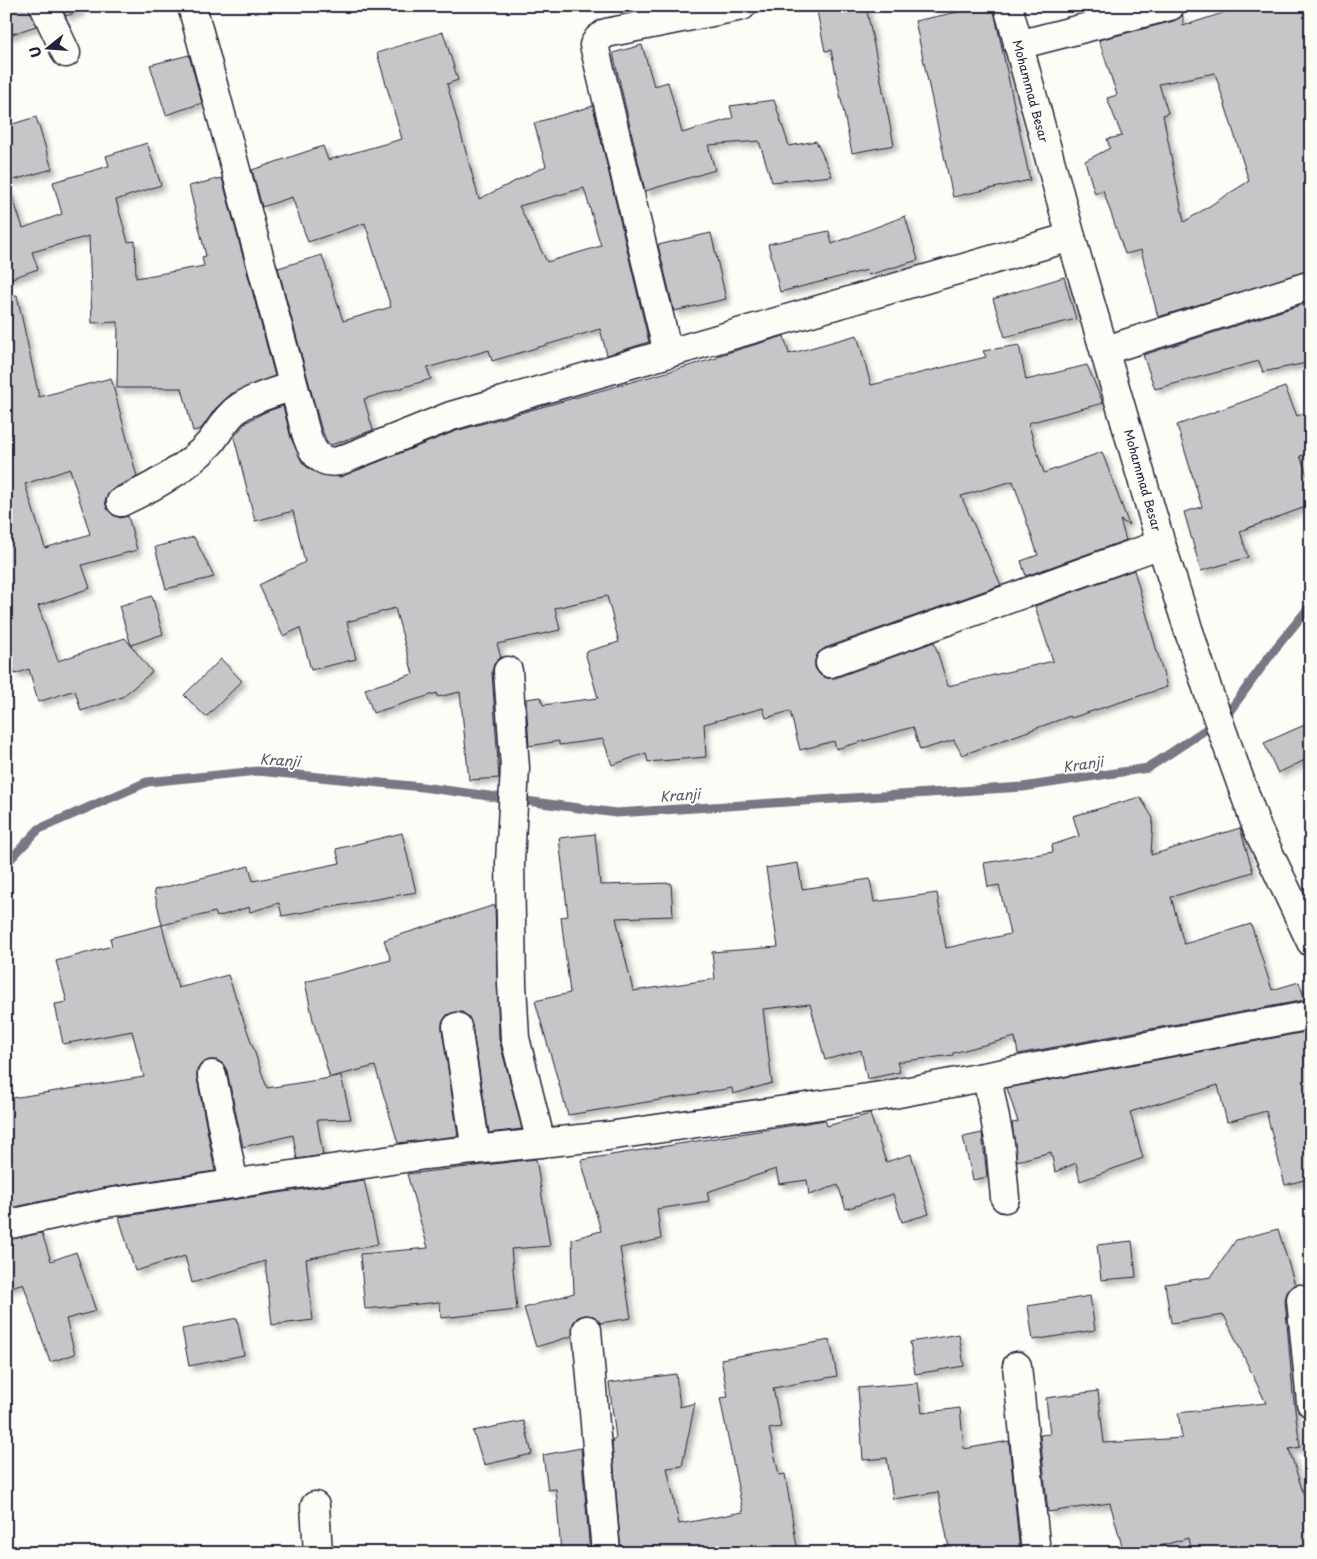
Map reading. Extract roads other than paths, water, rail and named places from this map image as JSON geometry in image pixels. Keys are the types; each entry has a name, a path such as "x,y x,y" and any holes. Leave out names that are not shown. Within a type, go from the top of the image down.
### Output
{"street":[{"path":"44,6 66,53"},
{"path":"192,6 293,386 314,454 321,461 330,463 451,416 1071,237"},
{"path":"668,353 594,45 606,33 742,6"},
{"name":"Mohammad Besar","path":"1008,6 1071,237 1106,350 1161,544 1209,694 1257,828 1311,942"},
{"path":"1018,45 1170,6"},
{"path":"1106,350 1311,285"},
{"path":"121,502 158,485 172,474 210,443 227,419 240,407 293,386"},
{"path":"830,664 1161,544"},
{"path":"508,671 515,768 510,862 515,1038 541,1143"},
{"path":"6,1225 106,1202 425,1155 608,1136 888,1096 1311,1014"},
{"path":"457,1027 476,1150"},
{"path":"212,1075 234,1184"},
{"path":"986,1077 1000,1144 1005,1198"},
{"path":"1301,1299 1311,1403"},
{"path":"587,1330 606,1553"},
{"path":"1017,1366 1036,1553"},
{"path":"315,1506 318,1553"}],"waterway":[{"name":"Kranji","path":"6,864 39,829 147,782 258,771 422,787 616,813 1023,787 1148,768 1226,716 1274,650 1311,605"}]}
